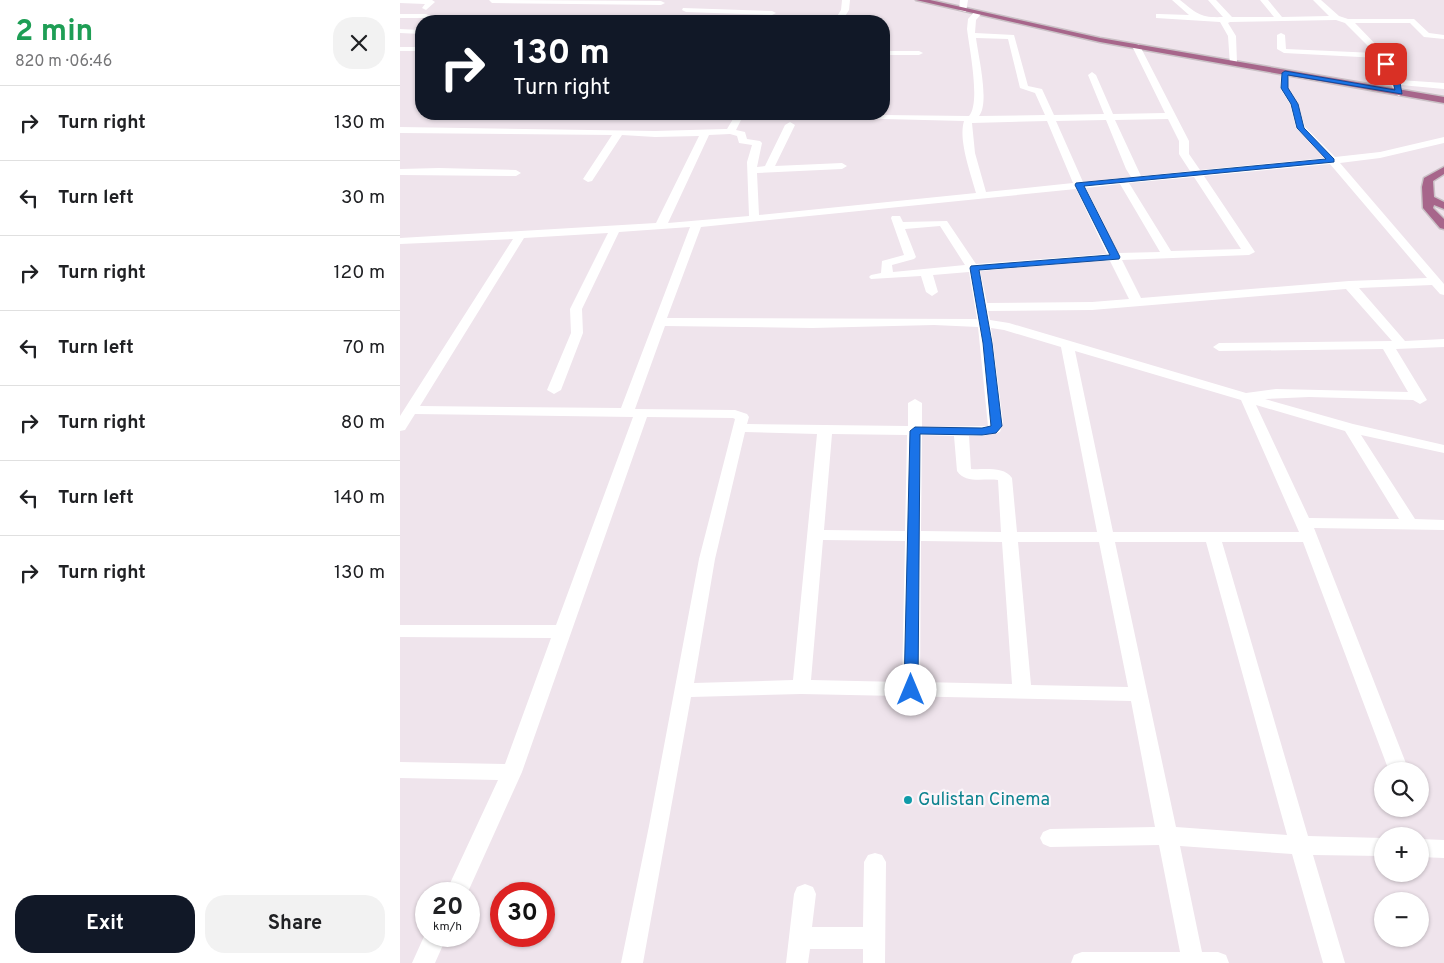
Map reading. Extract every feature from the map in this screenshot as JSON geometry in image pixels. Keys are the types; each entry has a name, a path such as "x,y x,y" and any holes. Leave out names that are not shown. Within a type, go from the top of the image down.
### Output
{"main road":[{"path":"920,0 978,14 1136,46 1444,100"},
{"path":"1444,170 1428,180 1425,186 1430,199 1428,208 1444,226"},
{"path":"1430,199 1444,206"}],"street":[{"path":"841,15 846,7 846,0"},
{"path":"963,10 964,0"},
{"path":"1176,0 1196,17"},
{"path":"1212,0 1229,19"},
{"path":"1264,0 1279,18"},
{"path":"1317,0 1336,18"},
{"path":"400,1 431,2 426,12 400,16"},
{"path":"492,1 661,3"},
{"path":"594,9 600,1"},
{"path":"686,10 773,10 771,15"},
{"path":"978,14 972,19 979,92 978,113 968,123 970,153 982,195"},
{"path":"1159,16 1196,17 1210,20 1336,18 1411,22 1415,23 1427,35 1444,38"},
{"path":"1229,19 1224,22 1230,32 1233,63"},
{"path":"1348,20 1376,48 1397,82 1399,93"},
{"path":"400,31 415,32"},
{"path":"973,35 1011,37 1024,88 1039,91 1079,185 1137,302"},
{"path":"1281,35 1281,49 1284,50 1380,56"},
{"path":"890,205 910,257 886,263 881,277 1086,258 1244,254 1249,252 1184,154 1184,141 1136,46"},
{"path":"400,49 415,49"},
{"path":"890,53 919,53"},
{"path":"1285,73 1284,88 1294,104 1301,128 1440,286"},
{"path":"1092,75 1131,169 1137,178"},
{"path":"1397,82 1444,86"},
{"path":"890,117 973,119 1171,116"},
{"path":"730,131 736,120"},
{"path":"769,169 790,125"},
{"path":"400,130 655,134 730,131 742,134 742,141 756,143 752,160 754,218"},
{"path":"588,179 619,132"},
{"path":"661,225 705,133"},
{"path":"400,241 520,236 754,218 890,205 1195,172 1380,155 1444,140"},
{"path":"752,170 842,166"},
{"path":"402,175 439,170 516,173"},
{"path":"1122,180 1168,256"},
{"path":"462,882 512,772 563,632 634,413 660,322 697,222"},
{"path":"740,428 915,431 988,431 995,429 982,307 974,268 943,222 899,226"},
{"path":"554,390 577,333 576,309 616,228"},
{"path":"400,427 520,236"},
{"path":"926,272 932,292"},
{"path":"982,307 1092,306 1349,285 1440,286"},
{"path":"1246,398 1276,393 1309,393 1419,398 1379,316 1349,285"},
{"path":"660,322 863,324 953,320 1006,326 1350,428 1444,449"},
{"path":"1219,346 1395,346 1444,343"},
{"path":"1067,344 1192,962"},
{"path":"1246,398 1307,530 1396,762"},
{"path":"911,690 915,403"},
{"path":"411,410 735,414 742,417 706,558 684,690 632,963"},
{"path":"1350,428 1411,525"},
{"path":"801,687 825,429"},
{"path":"961,431 964,471 966,474 1002,476 1004,478 1022,692"},
{"path":"815,535 1106,538 1212,537 1307,530 1444,525"},
{"path":"1212,537 1334,963"},
{"path":"400,631 563,632"},
{"path":"684,690 801,687 1139,694"},
{"path":"400,770 512,772"},
{"path":"1050,838 1168,836 1299,845 1374,847"},
{"path":"1429,848 1444,849"},
{"path":"874,963 875,862"},
{"path":"796,963 805,894"},
{"path":"800,938 874,938"},
{"path":"423,963 431,947"},
{"path":"1082,963 1218,963"}],"place":[{"name":"Gulistan Cinema","path":"908,800"}],"route":[{"path":"911,690 915,431 982,432 992,431 996,426 987,343 974,268 1116,257 1079,185 1331,160 1308,137 1298,123 1294,104 1284,88 1285,73 1399,93 1397,82 1386,64"}]}
